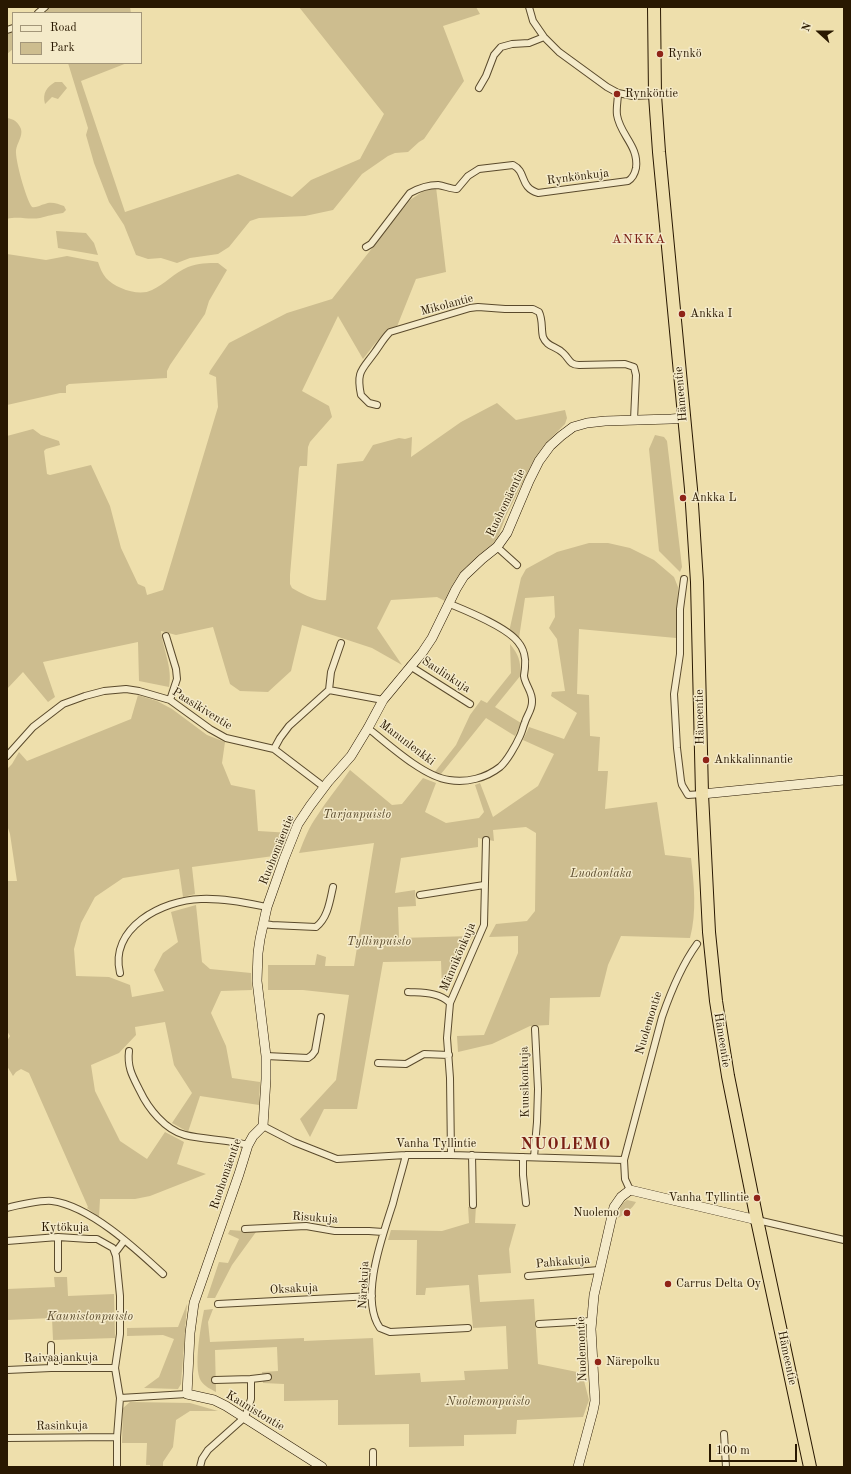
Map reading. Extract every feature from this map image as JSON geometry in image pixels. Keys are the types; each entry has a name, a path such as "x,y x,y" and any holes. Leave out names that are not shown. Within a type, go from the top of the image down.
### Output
{"highway":[{"name":"Hämeentie","path":"654,7 655,95 659,152 683,418 691,489 697,582 702,794 709,932 716,1001 728,1076 757,1220 810,1467"}],"street":[{"path":"529,7 533,21 544,37 559,52 607,87 618,93 633,96 655,95"},
{"path":"479,88 486,76 494,55 501,47 512,44 529,44 544,37"},
{"name":"Rynkönkuja","path":"366,247 371,244 410,193 418,189 438,185 457,188 468,176 479,169 513,164 517,167 527,188 538,193 628,181 632,178 635,172 636,159 635,152 622,129 617,116 618,93"},
{"name":"Mikolantie","path":"377,405 369,403 361,395 359,377 362,367 390,332 470,308 533,309 539,312 541,316 544,339 548,345 558,349 572,364 625,364 634,367 636,375 634,420"},
{"name":"Ruohomäentie","path":"187,1394 192,1314 207,1264 248,1145 253,1136 262,1126 266,1079 266,1056 257,981 258,953 267,907 298,824 324,787 351,756 383,700 422,653 432,638 464,576 497,547 507,533 529,481 539,461 550,446 574,427 587,423 605,420 671,420 683,418"},
{"path":"497,547 517,565"},
{"path":"684,579 680,609 680,654 674,694 677,748 682,785 688,795 844,780"},
{"name":"Manunlenkki","path":"368,728 424,772 436,778 466,782 483,776 500,766 511,752 520,736 530,712 532,702 531,693 524,677 526,666 524,652 518,641 510,634 474,614 450,604"},
{"path":"166,636 176,669 177,679 170,700"},
{"path":"274,749 289,726 329,690 331,672 341,644"},
{"name":"Saulinkuja","path":"410,666 470,704"},
{"name":"Paasikiventie","path":"7,756 33,727 63,704 104,691 126,689 139,691 170,700 210,729 226,738 274,749 324,787"},
{"path":"329,690 383,700"},
{"name":"Männikönkuja","path":"451,1155 449,1054 447,1038 450,1003 484,925 486,840"},
{"path":"420,895 484,885"},
{"path":"263,924 316,926 322,923 334,887"},
{"path":"120,973 118,954 122,942 129,931 150,914 183,901 201,899 267,907"},
{"name":"Nuolemontie","path":"624,1160 669,995 681,970 697,944"},
{"path":"408,992 444,997 450,1003"},
{"path":"266,1056 308,1058 312,1056 315,1051 321,1017"},
{"name":"Kuusikonkuja","path":"534,1157 538,1089 535,1030"},
{"path":"129,1051 128,1062 131,1074 149,1108 160,1119 183,1134 248,1145"},
{"path":"378,1063 406,1064 424,1054 449,1054"},
{"name":"Vanha Tyllintie","path":"262,1126 294,1142 337,1159 406,1155 472,1155 624,1160"},
{"name":"Närekuja","path":"406,1155 374,1261 372,1296 373,1316 380,1328 385,1331 468,1328"},
{"path":"472,1155 473,1206"},
{"path":"523,1157 526,1203"},
{"path":"624,1160 625,1179 630,1190 844,1240"},
{"name":"Nuolemontie","path":"578,1467 595,1401 591,1321 594,1295 614,1207 620,1197 630,1190"},
{"path":"7,1208 19,1204 50,1201 65,1204 87,1214 124,1241 163,1274"},
{"name":"Risukuja","path":"245,1229 306,1226 335,1231 383,1232"},
{"path":"58,1237 58,1269"},
{"name":"Kytökuja","path":"7,1241 58,1237 97,1239 113,1248 115,1253"},
{"path":"117,1467 117,1437 120,1398 115,1368 120,1334 120,1296 115,1253 124,1241"},
{"name":"Pahkakuja","path":"528,1276 599,1270"},
{"name":"Oksakuja","path":"218,1304 372,1296"},
{"path":"539,1324 591,1321"},
{"path":"51,1345 51,1368"},
{"name":"Raivaajankuja","path":"7,1370 115,1368"},
{"path":"215,1380 268,1377"},
{"path":"200,1467 202,1459 208,1450 245,1417 251,1399 251,1379"},
{"name":"Kaunistontie","path":"120,1398 187,1394 214,1400 245,1417 322,1467"},
{"path":"724,1434 726,1467"},
{"name":"Rasinkuja","path":"7,1438 117,1437"},
{"path":"373,1452 373,1467"}],"green space":[{"path":"50,7 130,7 131,12 46,12"},
{"path":"299,7 476,7 480,14 443,26 464,81 424,139 408,152 395,153 388,156 362,174 333,210 305,216 259,218 250,221 229,247 218,254 190,258 177,263 161,258 148,259 136,255 124,225 109,202 94,163 86,135 88,128 68,64 124,64 81,81 125,212 238,174 292,197 311,180 360,159 384,114"},
{"path":"12,32 12,50 7,54 7,34"},
{"path":"55,82 62,82 67,88 58,99 52,97 45,104 44,97 46,91"},
{"path":"7,118 16,121 21,129 16,155 24,188 32,207 37,207 47,203 54,203 64,206 66,210 63,213 40,218 7,219"},
{"path":"436,187 446,272 416,279 396,329 386,333 363,359 338,316 302,391 329,406 332,417 310,442 308,447 307,466 300,466 299,468 290,575 290,584 292,588 304,595 326,600 337,464 363,461 373,445 399,438 405,439 412,437 411,457 461,422 497,403 516,420 565,410 567,418 565,424 547,442 531,466 506,516 498,537 447,602 437,597 391,600 377,628 402,665 372,648 302,625 291,671 268,692 240,691 230,684 213,627 176,635 161,631 170,673 169,687 139,681 138,642 43,662 55,697 48,702 23,672 7,689 7,436 33,429 41,435 59,441 60,445 44,451 47,474 50,475 91,465 110,506 121,548 138,584 145,587 147,595 163,590 218,407 216,377 209,374 210,371 229,343 287,313 332,299 410,200 425,190"},
{"path":"56,231 86,233 94,243 98,255 58,248"},
{"path":"7,254 46,260 67,256 98,262 103,274 110,282 121,288 134,292 147,292 152,290 183,269 196,265 218,263 227,270 209,301 205,314 170,365 167,371 167,378 69,384 66,386 66,393 7,405"},
{"path":"655,435 664,437 667,441 682,567 680,572 659,551 649,449"},
{"path":"589,543 608,543 630,548 654,560 674,577 678,587 676,638 579,629 577,694 589,695 590,736 600,737 598,771 608,771 605,809 657,802 665,855 691,858 694,888 694,918 690,938 621,936 608,965 600,997 550,998 549,1025 530,1026 492,1044 458,1052 457,1036 484,1035 518,953 518,936 489,937 496,924 527,921 535,911 536,833 526,827 493,830 494,841 478,838 478,847 401,858 395,893 415,890 416,906 398,907 399,938 473,936 465,949 453,979 449,985 442,989 441,961 383,962 357,1109 324,1109 310,1137 300,1119 336,1080 349,995 303,990 268,990 268,965 315,965 317,954 326,957 325,966 354,966 374,843 299,853 307,834 321,810 350,770 392,805 402,804 423,778 436,783 425,812 446,823 479,818 484,812 475,785 480,783 493,817 538,786 554,754 523,740 529,727 564,739 577,713 551,696 552,692 565,691 557,639 549,628 555,617 554,596 525,598 519,638 509,632 521,578 526,569 557,552"},
{"path":"510,644 518,658 521,675 495,707 521,723 515,736 486,718 441,774 434,773 456,745 470,715 481,700 487,703 511,673"},
{"path":"138,695 157,701 172,709 207,735 225,742 222,763 231,785 255,790 258,831 291,833 281,855 192,867 195,894 183,897 179,869 123,878 95,897 81,923 74,949 76,976 109,977 130,985 132,997 164,991 154,970 163,953 178,942 171,912 196,905 202,962 210,969 251,973 252,990 221,991 211,1013 226,1046 232,1078 260,1082 259,1105 200,1096 188,1132 172,1123 192,1093 174,1065 165,1022 135,1027 136,1035 119,1053 91,1065 95,1091 120,1141 147,1159 165,1132 184,1142 177,1164 206,1174 150,1196 135,1199 100,1199 99,1217 87,1208 88,1207 29,1073 21,1069 13,1076 7,1066 7,1041 10,1036 7,1031 7,881 17,881 10,834 7,825 7,769 12,764 19,752 27,761 131,719"},
{"path":"627,1200 636,1202 628,1211 618,1218 621,1204"},
{"name":"Nuolemonpuisto","path":"476,1206 475,1223 516,1224 509,1249 511,1273 478,1275 480,1302 534,1299 538,1364 582,1373 589,1400 583,1417 517,1420 516,1434 464,1435 464,1446 409,1447 409,1424 338,1425 338,1400 284,1401 284,1384 263,1383 262,1372 278,1371 277,1347 215,1350 216,1392 201,1381 198,1367 198,1346 201,1326 204,1310 213,1309 208,1322 210,1342 304,1338 304,1341 373,1338 375,1375 420,1373 421,1382 465,1380 464,1371 508,1369 506,1326 473,1328 469,1285 426,1288 425,1295 416,1295 417,1240 388,1240 391,1230 442,1231 469,1223 468,1207"},
{"path":"230,1230 256,1232 232,1265 215,1298 207,1298 219,1262 228,1263 239,1239 228,1234"},
{"name":"Kaunistonpuisto","path":"54,1277 67,1277 68,1296 114,1294 115,1338 53,1340 52,1318 7,1320 7,1289 55,1287"},
{"path":"187,1304 181,1384 178,1389 144,1388 159,1377 174,1339 163,1335 127,1336 127,1328 178,1327"},
{"path":"130,1402 190,1403 218,1411 190,1411 176,1420 173,1447 163,1462 163,1467 150,1467 150,1465 146,1465 147,1443 122,1443 123,1408"}],"place":[{"name":"Rynkö","path":"660,54"},
{"name":"Rynköntie","path":"617,94"},
{"name":"Ankka I","path":"682,314"},
{"name":"Ankka L","path":"683,498"},
{"name":"Ankkalinnantie","path":"706,760"},
{"name":"Vanha Tyllintie","path":"757,1198"},
{"name":"Nuolemo","path":"627,1213"},
{"name":"Carrus Delta Oy","path":"668,1284"},
{"name":"Närepolku","path":"598,1362"}],"district":[{"name":"ANKKA","path":"639,240"},
{"name":"NUOLEMO","path":"566,1145"}],"park label":[{"name":"Tarjanpuisto","path":"357,815"},
{"name":"Luodontaka","path":"601,874"},
{"name":"Tyllinpuisto","path":"379,942"}]}
